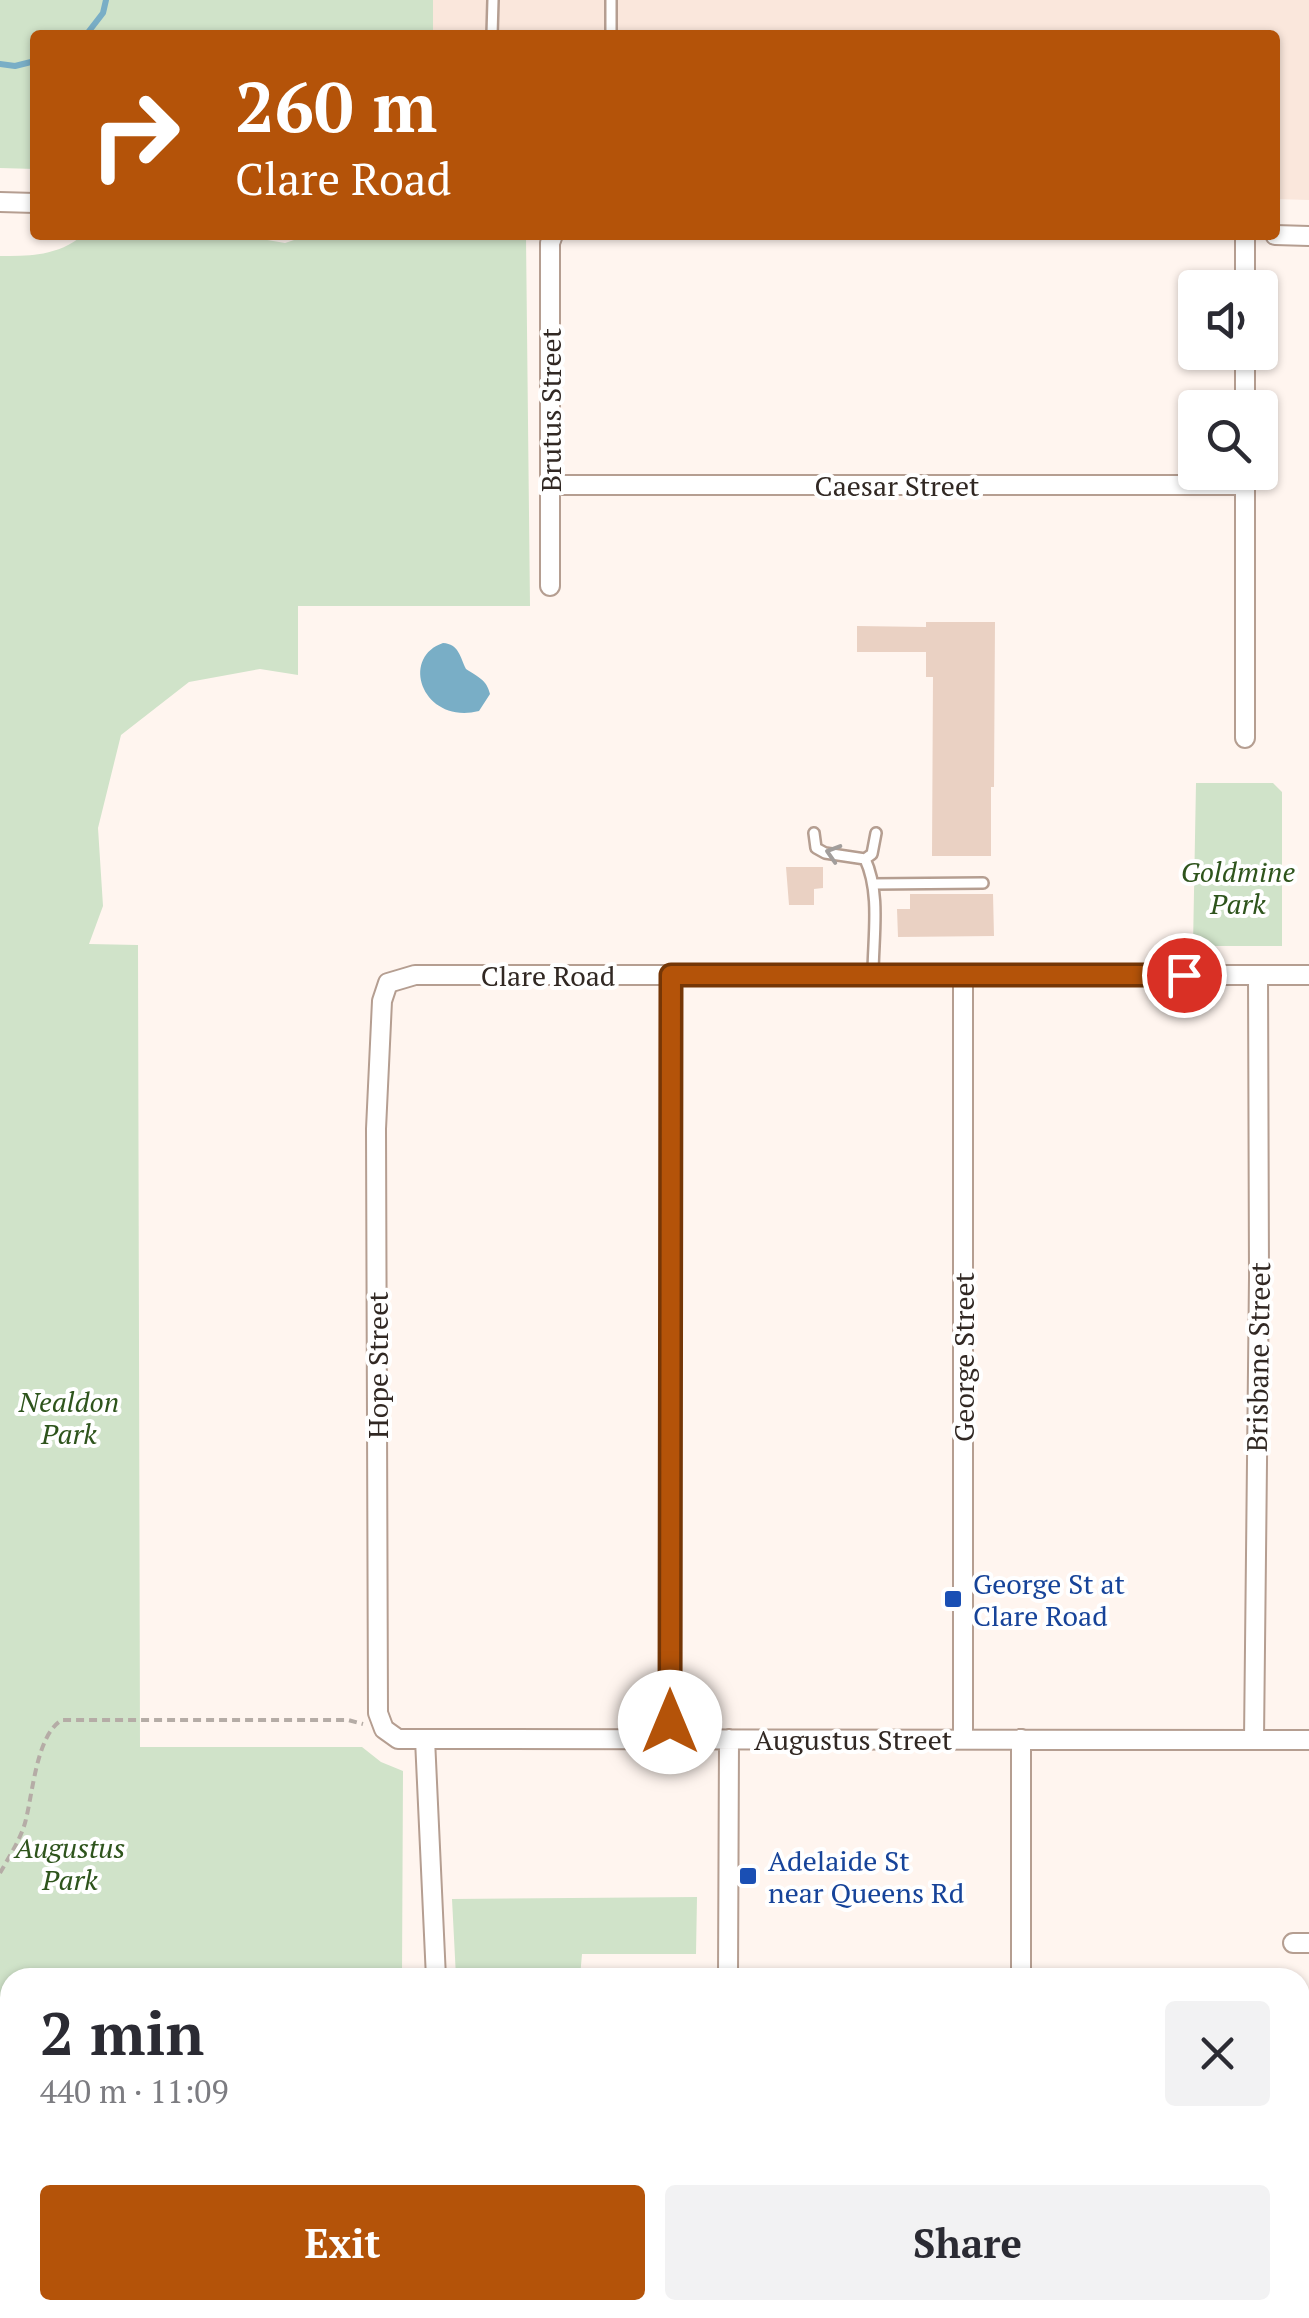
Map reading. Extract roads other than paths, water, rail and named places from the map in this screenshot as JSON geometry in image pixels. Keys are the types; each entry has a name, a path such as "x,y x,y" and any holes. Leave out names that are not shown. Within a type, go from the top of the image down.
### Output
{"street":[{"path":"0,202 30,204"},
{"path":"1280,235 1309,236"},
{"name":"Brutus Street","path":"550,586 551,240"},
{"path":"1245,240 1245,270"},
{"name":"Caesar Street","path":"550,485 1178,480"},
{"path":"1245,490 1245,738"},
{"name":"Clare Road","path":"388,983 414,975 1309,975"},
{"path":"670,1739 671,975"},
{"name":"George Street","path":"963,975 963,1739"},
{"name":"Brisbane Street","path":"1254,1740 1258,975"},
{"name":"Hope Street","path":"388,983 382,1001 376,1129 378,1713 391,1734"},
{"name":"Augustus Street","path":"391,1734 425,1739 1309,1740"},
{"path":"425,1739 436,1968"},
{"path":"728,1739 728,1968"},
{"path":"1020,1968 1021,1740"}],"lane":[{"path":"492,30 493,0"},
{"path":"611,0 611,30"},
{"path":"814,833 816,848 825,854 865,859 872,854 876,833"},
{"path":"865,859 873,884 873,975"},
{"path":"873,884 983,883"}],"water":[{"path":"443,643 456,649 466,669 487,685 490,694 479,711 460,713 444,708 431,700 424,688 422,662"}],"waterway":[{"path":"90,30 103,13 106,0"},
{"path":"0,64 30,62"}],"place":[{"name":"George St at Clare Road","path":"953,1599"},
{"name":"Adelaide St near Queens Rd","path":"748,1876"}],"park label":[{"name":"Goldmine Park","path":"1238,887"},
{"name":"Nealdon Park","path":"69,1417"},
{"name":"Augustus Park","path":"70,1863"}]}
